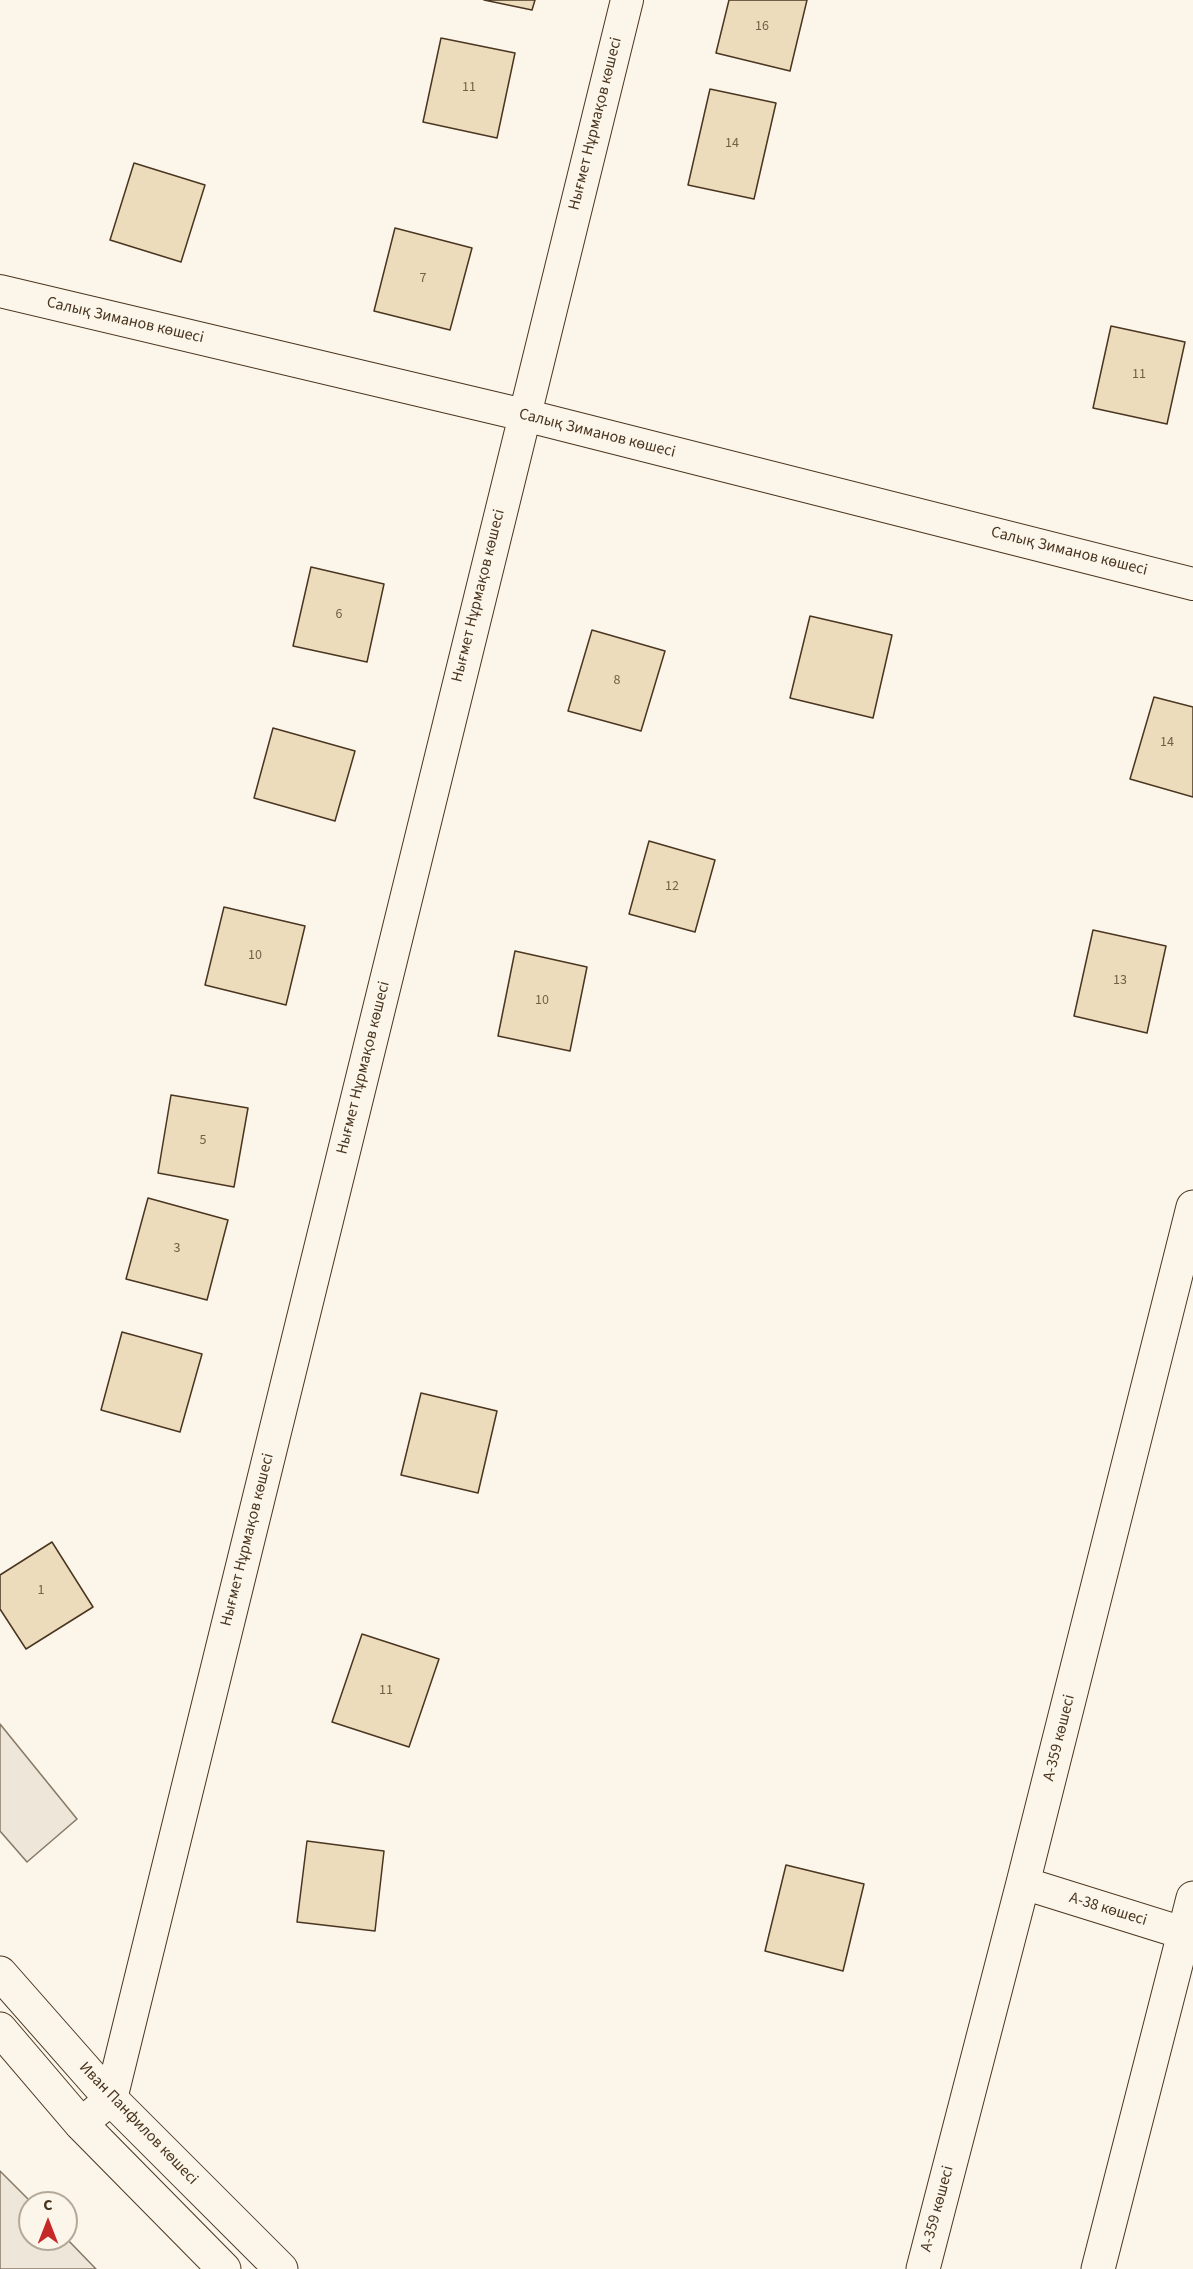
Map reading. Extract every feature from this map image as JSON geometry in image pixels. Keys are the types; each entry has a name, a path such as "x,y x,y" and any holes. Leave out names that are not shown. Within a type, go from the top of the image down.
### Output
{"street":[{"name":"Нығмет Нұрмақов көшесі","path":"111,2099 627,0"},
{"name":"Салық Зиманов көшесі","path":"0,291 524,415 1193,584"},
{"name":"А-359 көшесі","path":"922,2269 1023,1883 1193,1207"},
{"name":"А-38 көшесі","path":"1023,1883 1188,1935"},
{"path":"1098,2269 1188,1935 1193,1898"},
{"name":"Иван Панфилов көшесі","path":"0,1973 111,2099 281,2269"},
{"path":"0,2030 81,2124 224,2269"},
{"path":"81,2124 111,2099"}],"shaded area":[{"path":"0,1724 77,1819 27,1862 0,1831"},
{"path":"0,2171 20,2191 18,2191 18,2251 78,2250 96,2269 0,2269"}],"building":[{"path":"484,0 535,0 532,10"},
{"path":"729,0 807,0 790,71 716,53"},
{"path":"441,38 515,53 497,138 423,122"},
{"path":"710,89 776,103 754,199 688,185"},
{"path":"134,163 205,185 181,262 110,240"},
{"path":"395,228 472,248 450,330 374,311"},
{"path":"1111,326 1185,342 1167,424 1093,408"},
{"path":"311,567 384,584 367,662 293,646"},
{"path":"810,616 892,635 873,718 790,698"},
{"path":"592,630 665,651 641,731 568,711"},
{"path":"1154,697 1193,707 1193,797 1130,779"},
{"path":"273,728 355,751 335,821 254,798"},
{"path":"649,841 715,860 695,932 629,914"},
{"path":"224,907 305,926 286,1005 205,985"},
{"path":"1093,930 1166,946 1147,1033 1074,1016"},
{"path":"515,951 587,967 570,1051 498,1036"},
{"path":"171,1095 248,1108 234,1187 158,1173"},
{"path":"148,1198 228,1220 207,1300 126,1279"},
{"path":"122,1332 202,1354 180,1432 101,1410"},
{"path":"421,1393 497,1411 478,1493 401,1475"},
{"path":"52,1542 93,1607 26,1649 0,1609 0,1575"},
{"path":"362,1634 439,1659 409,1747 332,1722"},
{"path":"307,1841 384,1851 375,1931 297,1922"},
{"path":"786,1865 864,1884 843,1971 765,1951"}]}
